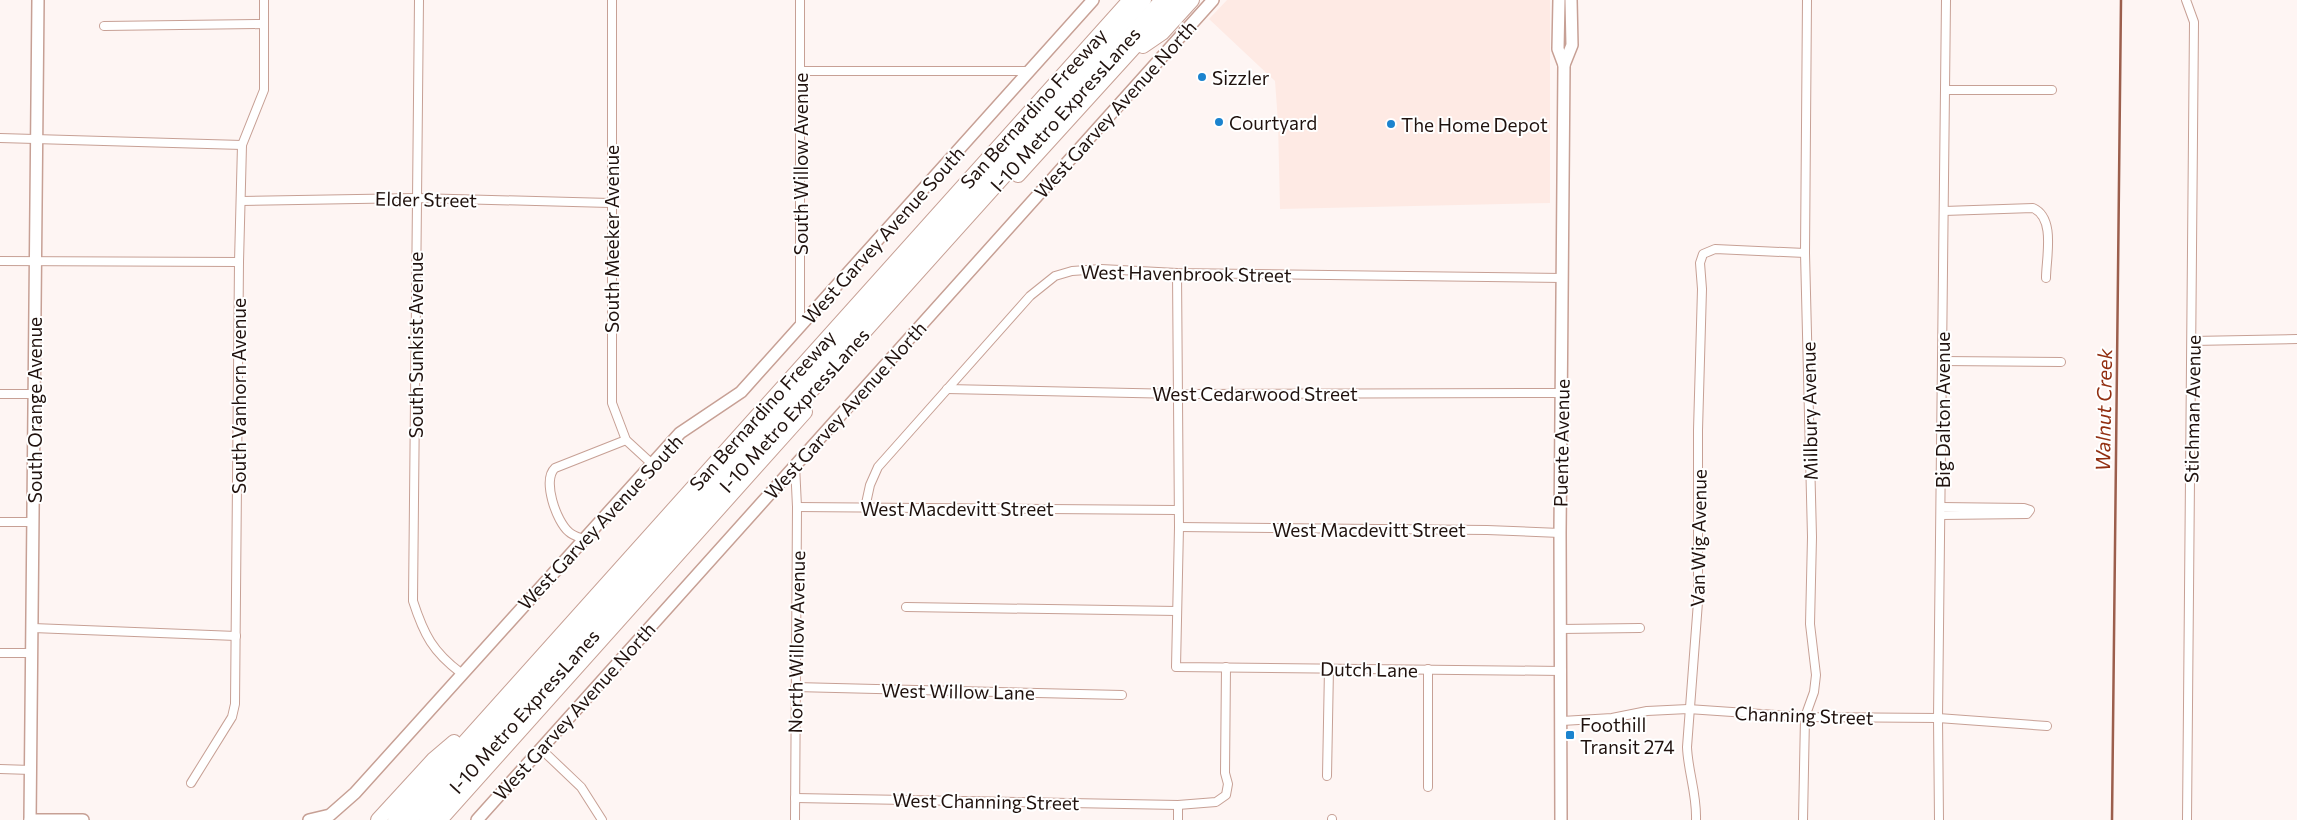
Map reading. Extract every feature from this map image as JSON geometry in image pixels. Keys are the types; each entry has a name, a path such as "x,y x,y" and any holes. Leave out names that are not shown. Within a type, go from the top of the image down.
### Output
{"highway":[{"name":"San Bernardino Freeway","path":"395,820 1130,0"},
{"name":"I-10 Metro ExpressLanes","path":"410,820 1144,0"},
{"name":"I-10 Metro ExpressLanes","path":"426,820 1162,0"},
{"name":"San Bernardino Freeway","path":"440,820 1177,0"},
{"path":"1125,57 1162,33 1192,0"},
{"path":"378,820 434,759 481,722"}],"street":[{"name":"South Orange Avenue","path":"30,820 38,0"},
{"name":"South Vanhorn Avenue","path":"191,782 232,717 235,704 239,262 242,145 264,90 264,0"},
{"name":"South Sunkist Avenue","path":"419,0 413,601 424,631 432,645 441,658 461,673"},
{"name":"South Meeker Avenue","path":"612,0 610,203 612,403 626,440 651,463"},
{"name":"South Willow Avenue","path":"800,0 800,328"},
{"name":"West Garvey Avenue South","path":"309,820 330,815 344,804 680,433 741,392 1093,0"},
{"name":"West Garvey Avenue North","path":"477,820 1213,0"},
{"name":"Puente Avenue","path":"1559,0 1558,49 1564,65 1560,533 1562,671 1561,820"},
{"name":"Puente Avenue","path":"1564,65 1572,45 1571,0"},
{"name":"Millbury Avenue","path":"1802,820 1805,717 1814,692 1816,675 1810,624 1812,537 1805,253 1807,0"},
{"name":"Big Dalton Avenue","path":"1939,820 1938,718 1946,0"},
{"name":"Stichman Avenue","path":"2186,0 2194,22 2187,820"},
{"path":"104,26 264,24"},
{"path":"800,72 1028,71"},
{"path":"1945,90 2052,90"},
{"path":"0,138 242,145"},
{"name":"Elder Street","path":"241,201 416,198 610,203"},
{"path":"1944,211 2032,208 2039,211 2044,217 2047,227 2046,278"},
{"name":"Van Wig Avenue","path":"1696,820 1697,801 1687,766 1688,709 1698,602 1698,430 1702,289 1700,263 1703,254 1715,249 1805,253"},
{"path":"0,261 239,262"},
{"name":"West Havenbrook Street","path":"866,508 870,485 878,467 1030,296 1055,276 1072,271 1101,269 1177,272 1562,278"},
{"path":"906,607 1177,612 1179,394 1177,272"},
{"path":"2192,341 2297,339"},
{"path":"1942,361 2061,362"},
{"name":"West Cedarwood Street","path":"947,389 1179,394 1562,393"},
{"path":"0,394 34,394"},
{"path":"583,539 569,532 560,521 555,510 550,472 555,468 626,440"},
{"name":"North Willow Avenue","path":"794,820 797,507 795,465"},
{"name":"West Macdevitt Street","path":"797,507 1177,510"},
{"path":"2024,508 2030,510 2027,514 1941,511 2024,508"},
{"path":"0,522 34,522"},
{"name":"West Macdevitt Street","path":"1179,527 1488,530 1560,533"},
{"name":"Dutch Lane","path":"1177,612 1176,667 1562,671"},
{"path":"33,628 236,636"},
{"path":"1561,629 1640,628"},
{"path":"0,652 32,653"},
{"path":"1178,820 1178,804 1216,802 1226,795 1228,784 1225,773 1226,667"},
{"path":"1327,776 1329,668"},
{"path":"1428,669 1428,787"},
{"name":"West Willow Lane","path":"795,687 1122,695"},
{"name":"Channing Street","path":"1562,721 1612,718 1647,711 1688,709 1805,717 1938,718 2047,726"},
{"path":"540,749 581,787 602,820"},
{"path":"0,770 31,770"},
{"name":"West Channing Street","path":"795,798 1178,804"},
{"path":"30,820 82,820"}],"shaded area":[{"path":"1227,0 1550,0 1550,203 1280,209 1275,81 1209,19"}],"waterway":[{"name":"Walnut Creek","path":"2112,820 2121,0"}],"place":[{"name":"Sizzler","path":"1202,77"},
{"name":"Courtyard","path":"1219,122"},
{"name":"The Home Depot","path":"1391,124"},
{"name":"Foothill Transit 274","path":"1570,735"}]}
